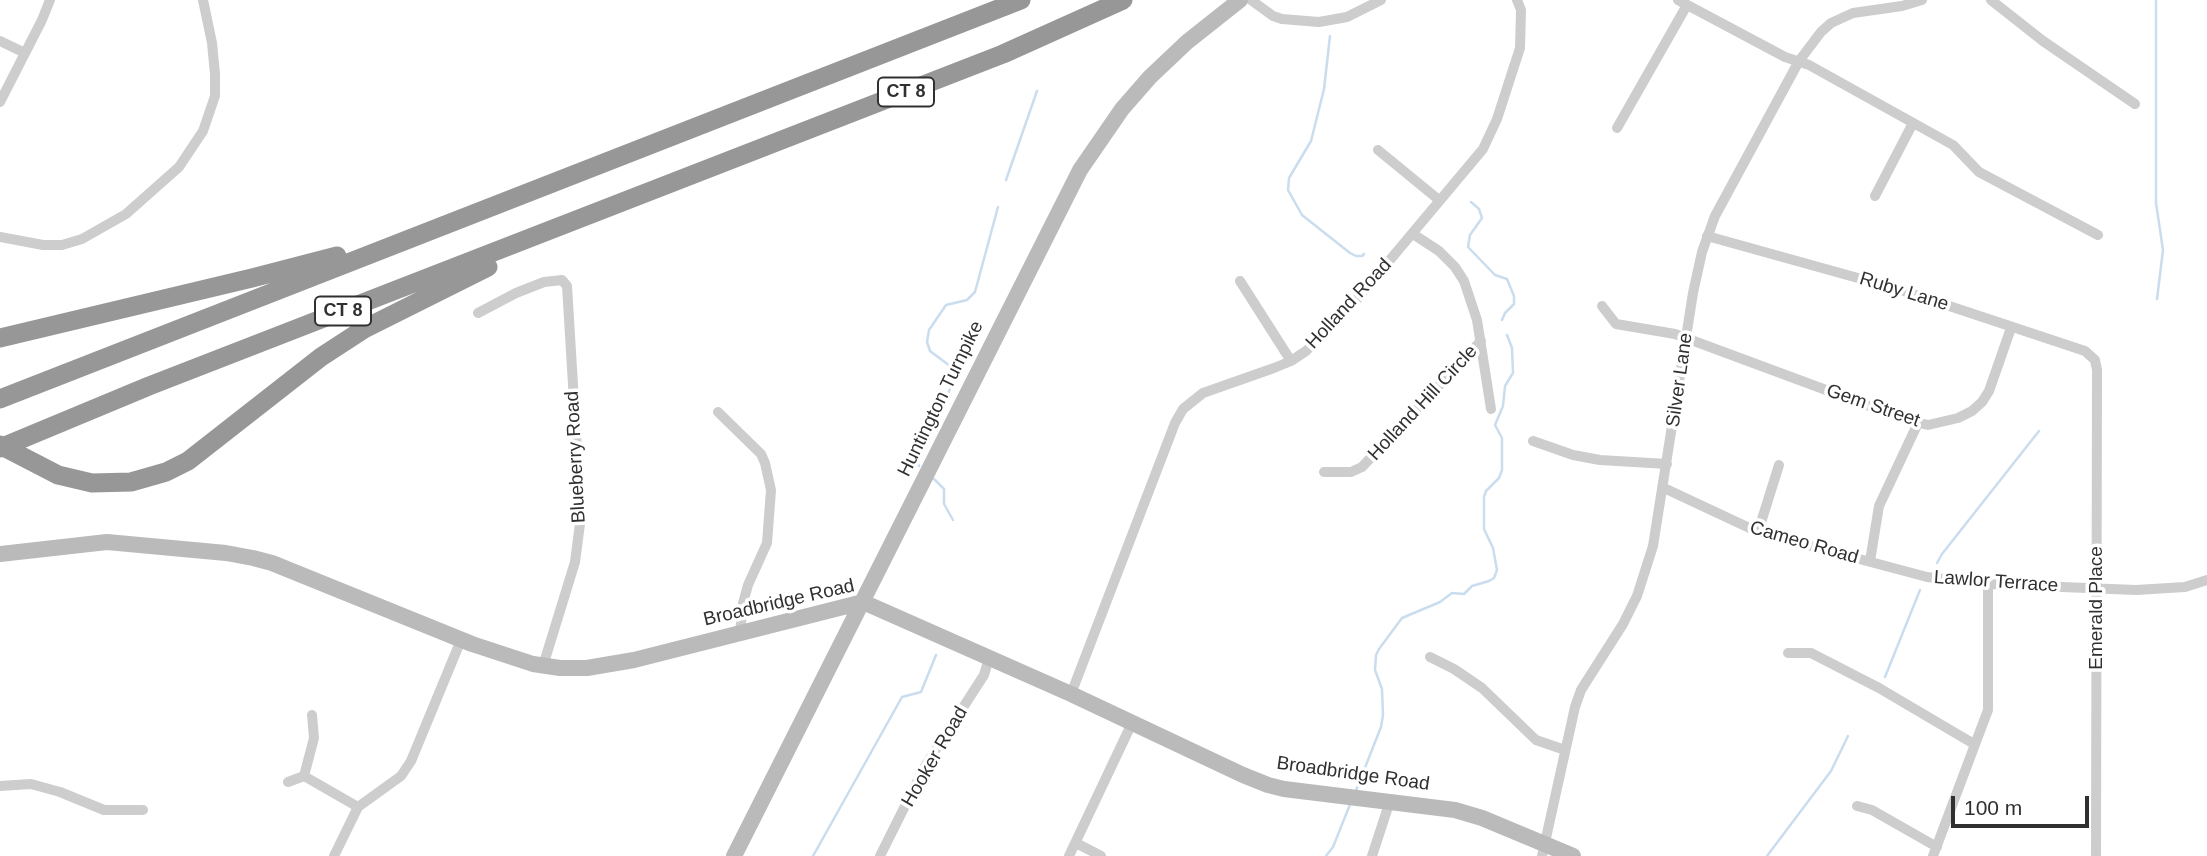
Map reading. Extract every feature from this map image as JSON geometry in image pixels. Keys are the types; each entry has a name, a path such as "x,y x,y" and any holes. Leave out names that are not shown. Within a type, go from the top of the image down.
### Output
{"highway":[{"name":"CT 8","path":"0,398 1021,0"},
{"name":"CT 8","path":"0,446 1003,54 1123,0"},
{"path":"0,446 58,475 92,483 131,482 166,472 188,461 321,357 364,329 468,276 624,211 688,178"},
{"path":"0,338 362,249 544,187"}],"main road":[{"name":"Huntington Turnpike","path":"734,856 1064,200 1093,149 1150,77 1187,42 1240,0"},
{"name":"Broadbridge Road","path":"0,554 107,542 253,558 492,651 543,666 572,668 606,665 863,602 1268,785 1455,810 1482,818 1543,850 1573,856"}],"street":[{"path":"0,102 50,0"},
{"path":"0,237 43,245 62,245 82,239 126,214 179,167 204,131 215,96 212,43 203,0"},
{"path":"1251,0 1282,19 1319,22 1347,17 1381,0"},
{"name":"Holland Road","path":"1071,694 1175,423 1183,409 1203,393 1291,361 1325,333 1413,234 1483,149 1491,135 1520,48 1521,20 1517,0"},
{"name":"Silver Lane","path":"1543,850 1570,725 1581,690 1623,624 1637,596 1653,546 1693,293 1707,236 1725,195 1799,61 1821,32 1842,17 1853,13 1902,6 1922,0"},
{"path":"1992,0 2043,41 2135,104"},
{"path":"1617,128 1682,3 1785,57 1799,61 1913,123 1959,149 1979,172 2098,235"},
{"path":"0,41 25,53"},
{"path":"1875,196 1913,123"},
{"path":"1378,150 1439,200"},
{"path":"1413,234 1439,251 1455,267 1474,305 1491,409"},
{"name":"Ruby Lane","path":"1707,236 1901,290 2084,351 2095,360"},
{"name":"Blueberry Road","path":"478,313 544,282 562,281 567,286 581,516 575,562 543,666"},
{"path":"1240,281 1291,361"},
{"name":"Gem Street","path":"1602,306 1616,324 1675,334 1918,423 1940,423 1958,418 1982,402 1990,391 2011,328"},
{"name":"Holland Hill Circle","path":"1324,472 1351,472 1362,467 1481,341"},
{"name":"Emerald Place","path":"2095,360 2096,856"},
{"path":"718,412 761,454 771,490 767,543 748,585 740,633"},
{"path":"1870,561 1879,506 1918,423"},
{"path":"1533,441 1573,455 1600,460 1667,464"},
{"path":"1758,532 1779,465"},
{"name":"Cameo Road","path":"1664,488 1758,532 1870,561"},
{"name":"Lawlor Terrace","path":"1870,561 1927,576 1988,584 2172,588 2207,580"},
{"path":"1857,806 1872,810 1935,852 1988,710 1988,584"},
{"path":"334,856 358,807 401,776 411,761 461,640"},
{"path":"1788,653 1811,653 1879,688 1974,744"},
{"path":"1430,657 1482,688 1536,740 1565,750"},
{"name":"Hooker Road","path":"880,856 924,768 984,675 989,658"},
{"path":"304,776 314,738 312,715"},
{"path":"1069,856 1132,723"},
{"path":"304,776 358,807"},
{"path":"288,782 304,776"},
{"path":"0,786 31,784 60,792 104,810 143,810"},
{"path":"1372,856 1390,801"},
{"path":"1076,843 1101,856"}],"waterway":[{"path":"2156,0 2156,203 2163,250 2157,299"},
{"path":"1330,36 1324,89 1311,141 1289,178 1288,190 1302,215 1350,253 1356,256 1364,254"},
{"path":"1006,180 1037,91"},
{"path":"1471,202 1479,209 1482,218 1470,235 1468,247 1495,275 1507,279 1514,296 1514,304 1502,320"},
{"path":"919,466 917,460 928,429 937,409 945,401 955,377 950,366 930,351 927,342 929,330 946,305 967,300 975,292 998,207"},
{"path":"1355,793 1381,727 1382,689 1375,670 1379,649 1402,618 1440,602 1452,593 1464,594 1472,586 1494,578 1497,570 1493,548 1484,529 1484,497 1502,470 1502,438 1495,425 1503,406 1505,386 1513,373 1512,348 1507,335"},
{"path":"1937,563 2039,431"},
{"path":"934,479 944,489 944,504 953,520"},
{"path":"1885,677 1920,590"},
{"path":"813,856 902,697 921,692 936,655"},
{"path":"1767,856 1831,771 1848,736"},
{"path":"1326,856 1333,847 1351,802"}]}
